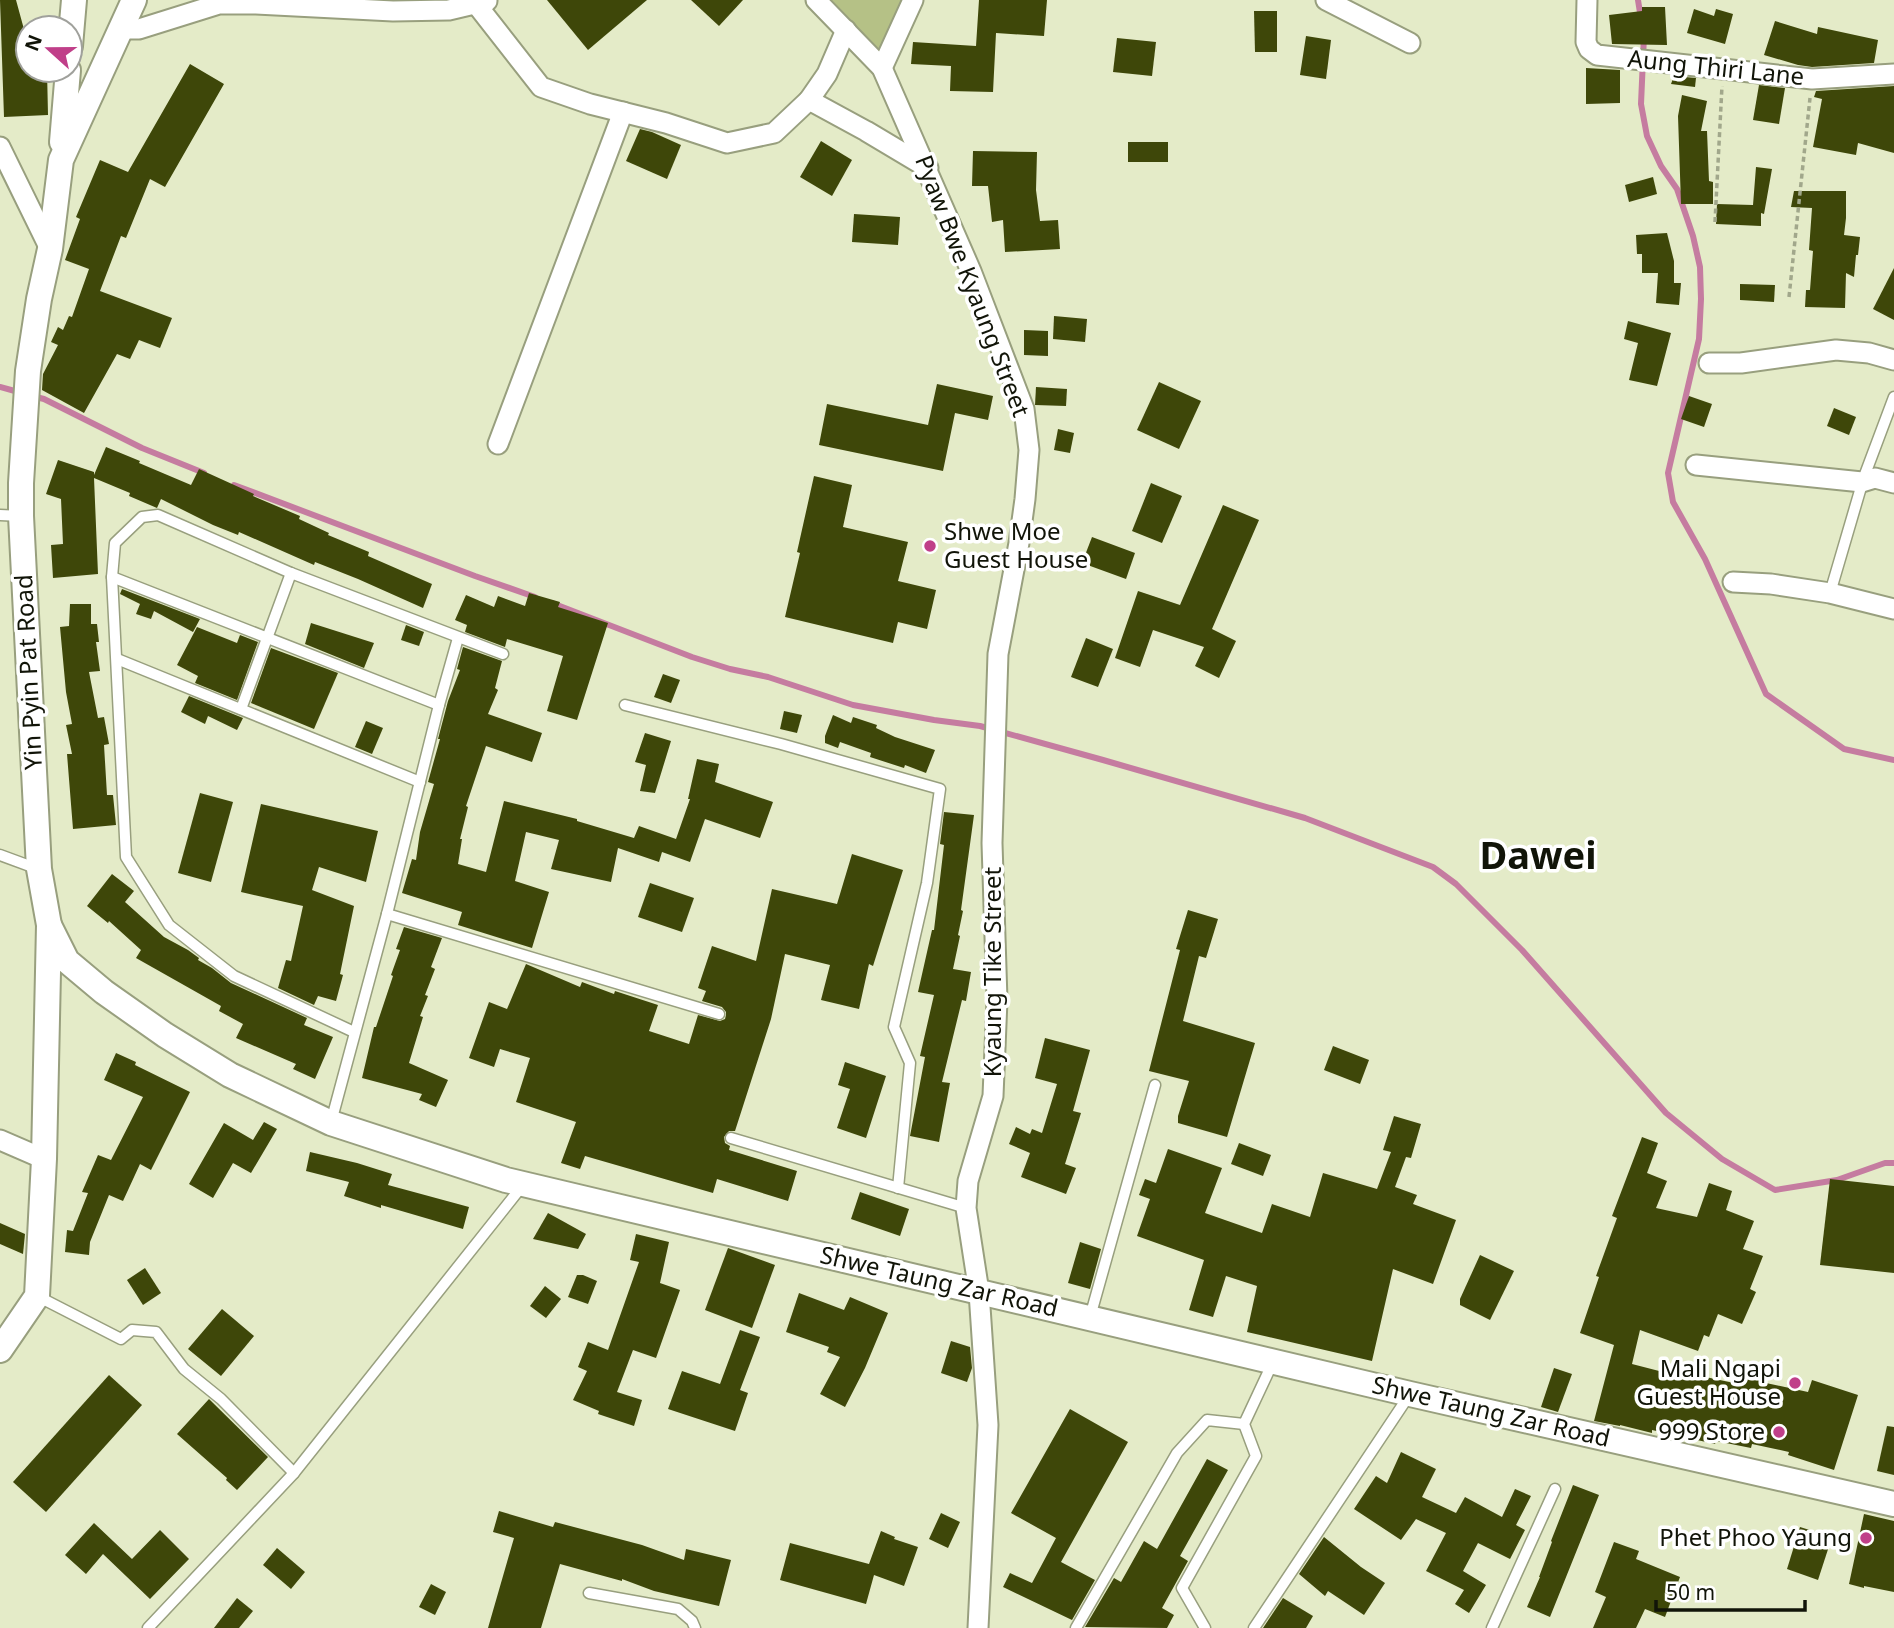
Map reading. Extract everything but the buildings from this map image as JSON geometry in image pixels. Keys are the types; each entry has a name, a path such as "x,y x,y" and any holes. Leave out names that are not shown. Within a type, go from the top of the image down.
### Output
{"street":[{"name":"Yin Pyin Pat Road","path":"37,1296 44,1159 49,925 38,869 11,515 21,483 28,371 50,249 61,160 134,0"},
{"name":"Pyaw Bwe Kyaung Street","path":"816,0 882,68 971,271 1024,410 1029,450 1026,499 998,654 995,730"},
{"path":"882,68 913,0"},
{"path":"1326,0 1410,43"},
{"name":"Aung Thiri Lane","path":"1587,0 1586,41 1589,50 1597,55 1812,79 1894,74"},
{"path":"122,29 139,29 219,4 393,11 449,9 482,2 541,87 590,104 666,122 727,143 774,133 809,100 827,74 846,30"},
{"path":"61,160 67,84"},
{"path":"809,100 928,168"},
{"path":"498,444 623,112"},
{"path":"0,148 50,249"},
{"path":"1709,363 1741,362 1836,350 1869,353 1894,360"},
{"path":"1696,466 1863,482 1875,478 1894,483"},
{"path":"1732,582 1771,584 1830,593 1894,609"},
{"name":"Kyaung Tike Street","path":"978,1628 988,1425 979,1292 966,1208 968,1181 993,1096 997,1000 992,843 995,730"},
{"name":"Shwe Taung Zar Road","path":"49,925 67,961 104,992 165,1035 230,1075 331,1123 524,1184 1273,1362 1894,1504"},
{"path":"0,1140 44,1159"},
{"path":"0,1350 37,1296"}],"lane":[{"path":"1830,593 1863,482 1894,397"},
{"path":"355,1032 234,976 169,925 126,857 112,578 116,543 142,517 158,515 291,573 503,654"},
{"path":"240,709 291,573"},
{"path":"112,578 439,705"},
{"path":"331,1123 458,638"},
{"path":"117,659 420,782"},
{"path":"625,705 781,744 940,789 927,883 894,1027 910,1063 898,1188"},
{"path":"0,855 38,869"},
{"path":"387,914 719,1014"},
{"path":"1090,1318 1156,1085"},
{"path":"731,1138 966,1208"},
{"path":"148,1628 294,1473 524,1184"},
{"path":"37,1296 121,1339 132,1330 156,1332 184,1369 221,1399 294,1473"},
{"path":"1205,1628 1182,1588 1256,1456 1244,1424 1273,1362"},
{"path":"1254,1628 1410,1394"},
{"path":"1076,1628 1177,1452 1207,1420 1244,1424"},
{"path":"1492,1628 1555,1489"},
{"path":"589,1593 678,1609 692,1620 695,1628"}],"path":[{"path":"1716,222 1722,70"},
{"path":"1789,297 1812,79"}],"green space":[{"path":"823,0 905,0 892,29 877,51"}],"waterway":[{"path":"1638,0 1641,19"},
{"path":"1644,36 1641,104 1647,136 1661,166 1677,189 1700,267 1699,339 1668,473 1673,502 1705,559 1766,694 1844,749 1894,760"},
{"path":"0,387 22,393"},
{"path":"32,396 44,399 142,448 204,473"},
{"path":"234,485 535,597"},
{"path":"552,603 730,669 768,677 853,705 980,726 1103,760 1305,818 1433,867 1456,884 1522,950 1666,1113 1722,1159 1775,1190 1837,1180 1885,1163 1894,1163"}],"place":[{"name":"Shwe Moe Guest House","path":"930,546"},
{"name":"Mali Ngapi Guest House","path":"1795,1383"},
{"name":"999 Store","path":"1779,1432"},
{"name":"Phet Phoo Yaung","path":"1866,1538"}],"district":[{"name":"Dawei","path":"1538,856"}]}
